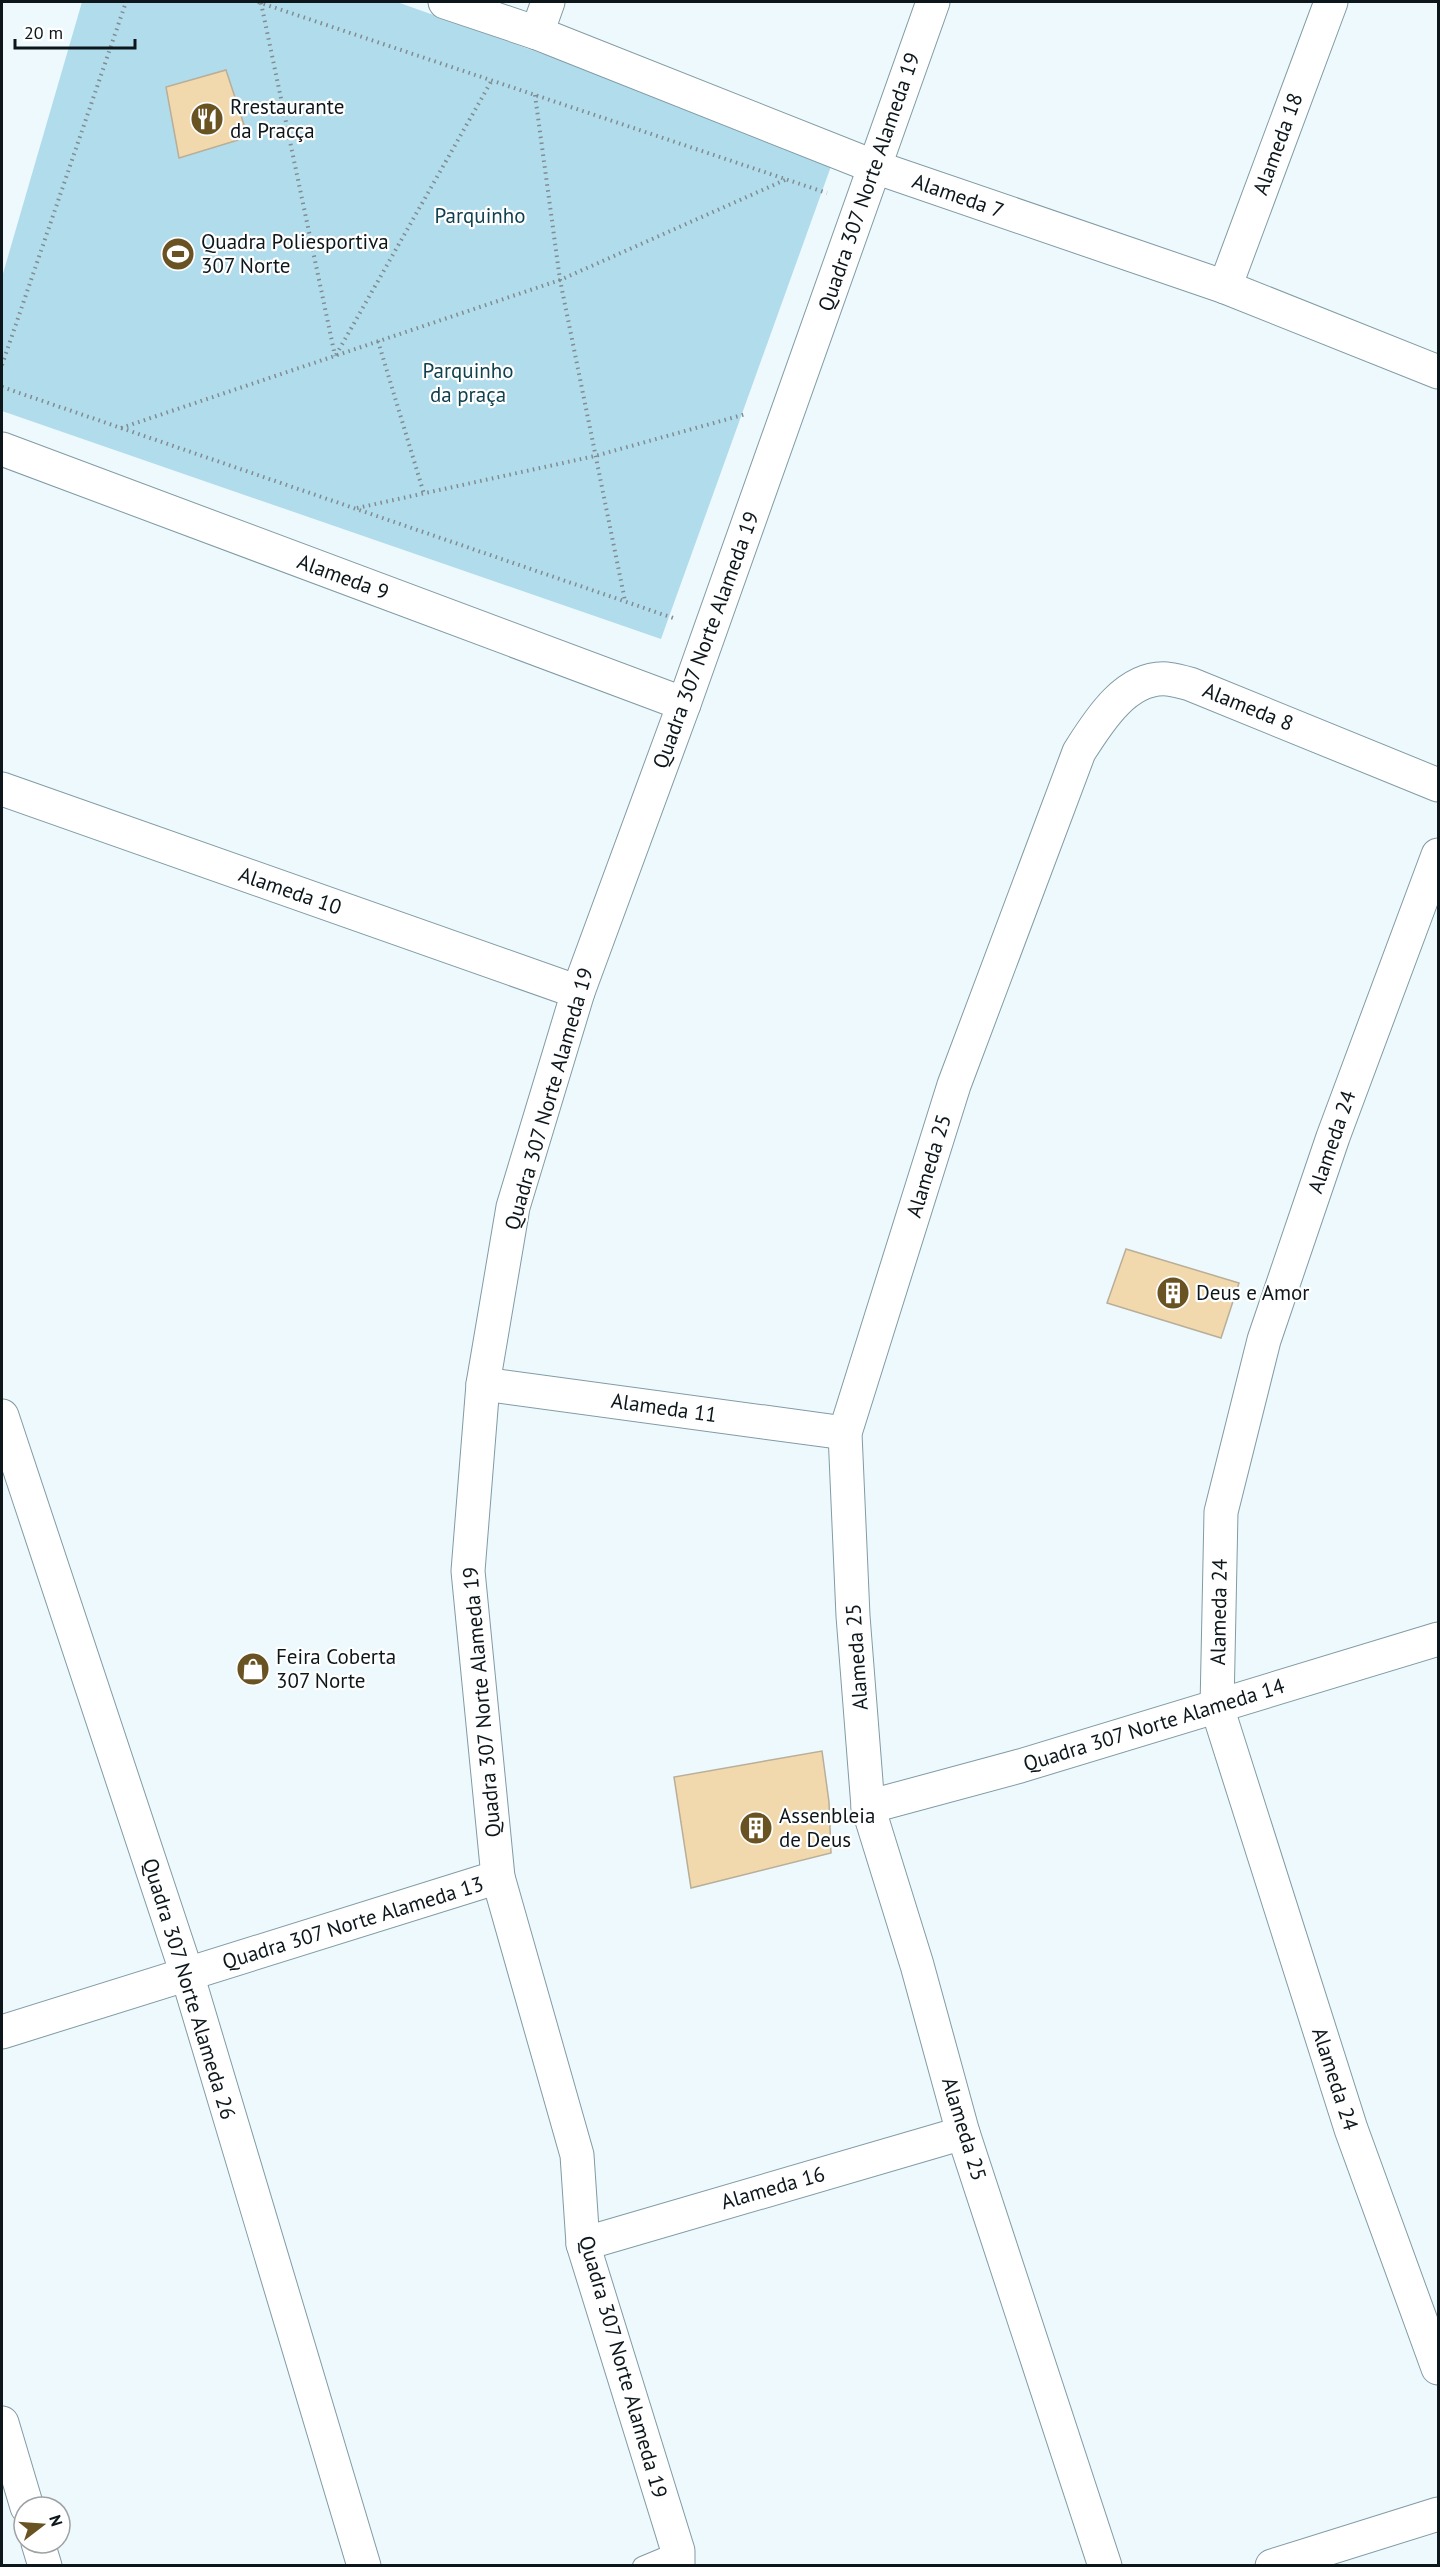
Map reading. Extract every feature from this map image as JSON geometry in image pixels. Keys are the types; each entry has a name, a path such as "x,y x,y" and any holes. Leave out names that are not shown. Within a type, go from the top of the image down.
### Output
{"street":[{"name":"Alameda 7","path":"446,2 537,33 875,167 1225,287 1438,372"},
{"path":"537,33 548,2"},
{"name":"Quadra 307 Norte Alameda 19","path":"682,2560 583,2244 577,2155 498,1877 468,1571 483,1384 513,1207 578,992 684,704 933,2"},
{"name":"Alameda 18","path":"1225,287 1331,2"},
{"name":"Alameda 9","path":"2,450 684,704"},
{"name":"Alameda 8","path":"1079,752 1096,724 1117,700 1137,686 1165,679 1190,684 1438,785"},
{"name":"Alameda 25","path":"1079,752 954,1085 845,1433 853,1616 868,1808 917,1965 963,2133 1105,2565"},
{"name":"Alameda 10","path":"2,789 578,992"},
{"name":"Alameda 24","path":"1438,855 1333,1137 1262,1352 1221,1512 1217,1707 1351,2129 1438,2368"},
{"name":"Alameda 11","path":"483,1384 845,1433"},
{"name":"Quadra 307 Norte Alameda 26","path":"2,1416 187,1974 364,2565"},
{"name":"Quadra 307 Norte Alameda 14","path":"868,1808 1020,1766 1438,1639"},
{"name":"Quadra 307 Norte Alameda 13","path":"2,2032 498,1877"},
{"name":"Alameda 16","path":"583,2244 963,2133"},
{"path":"2,2423 23,2495"},
{"path":"1272,2565 1438,2514"}],"lane":[{"path":"642,2565 682,2560"}],"path":[{"path":"2,365 126,2"},
{"path":"259,2 837,197"},
{"path":"259,2 335,356"},
{"path":"335,356 492,80"},
{"path":"535,95 560,280 625,602"},
{"path":"121,428 560,280 786,180"},
{"path":"378,341 424,494"},
{"path":"2,387 680,620"},
{"path":"356,508 596,456 750,413"}],"green space":[{"path":"82,2 397,2 834,158 661,639 2,411 2,277"}],"building":[{"name":"Rrestaurante da Pracça","path":"226,70 248,137 179,158 166,87"},
{"name":"Deus e Amor","path":"1126,1249 1239,1283 1221,1338 1107,1303"},
{"name":"Assenbleia de Deus","path":"822,1751 829,1802 831,1853 691,1888 674,1777"}],"place":[{"name":"Rrestaurante da Pracça","path":"207,119"},
{"name":"Quadra Poliesportiva 307 Norte","path":"178,254"},
{"name":"Deus e Amor","path":"1173,1293"},
{"name":"Feira Coberta 307 Norte","path":"253,1669"},
{"name":"Assenbleia de Deus","path":"756,1828"}],"park label":[{"name":"Parquinho","path":"480,216"},
{"name":"Parquinho da praça","path":"468,383"}]}
